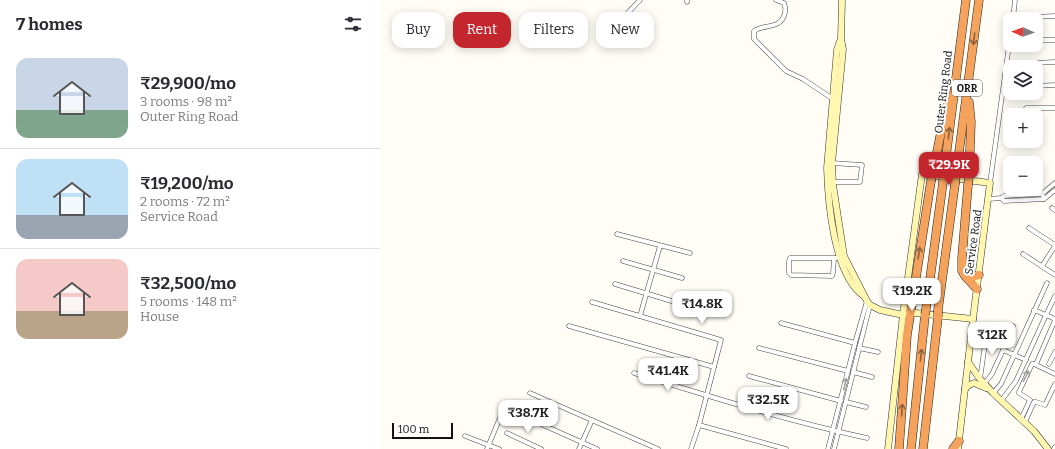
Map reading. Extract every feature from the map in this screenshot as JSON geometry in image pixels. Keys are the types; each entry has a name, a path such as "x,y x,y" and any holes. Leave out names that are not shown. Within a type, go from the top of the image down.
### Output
{"highway":[{"name":"Outer Ring Road","path":"911,449 926,312 966,0"},
{"name":"ORR","path":"923,449 938,313 979,0"},
{"path":"899,449 906,314 945,112 955,86"},
{"path":"967,87 971,122 969,176 962,271 977,289"},
{"path":"962,271 970,277 979,275"},
{"path":"953,449 959,445"}],"main road":[{"path":"842,0 841,39 843,49 832,163 833,182 844,256 867,301"},
{"path":"841,39 837,50 827,168 838,259 858,292 867,301 880,310 906,314 916,313 973,319"},
{"path":"888,449 906,314 922,174 990,183"},
{"name":"Service Road","path":"959,445 964,390 990,183"},
{"path":"968,362 991,391 1034,431 1048,449"},
{"path":"964,390 968,385 974,383 991,391"}],"street":[{"path":"629,12 640,0"},
{"path":"776,0 784,3 786,12 783,19 778,25 757,29 754,31 754,39 786,71 803,79 833,98"},
{"path":"1014,12 1015,0"},
{"path":"1043,17 1055,16"},
{"path":"1043,40 1055,40"},
{"name":"Service Road","path":"990,183 1008,52"},
{"path":"1043,63 1055,62"},
{"path":"1043,86 1055,85"},
{"path":"1043,108 1055,108"},
{"path":"832,163 862,165 860,182 833,182"},
{"path":"1043,193 1055,183"},
{"path":"1001,198 1004,201 1044,199 1055,190"},
{"path":"989,199 1001,198 1004,196"},
{"path":"1029,228 1055,245 1042,266"},
{"path":"617,234 690,253"},
{"path":"640,316 660,246"},
{"path":"1023,254 1055,275"},
{"path":"790,258 838,259 834,265 833,274 831,276 791,275 788,272 790,258"},
{"path":"834,265 838,259"},
{"path":"623,261 682,278"},
{"path":"991,391 1001,384 1047,283"},
{"path":"616,284 675,302"},
{"path":"1002,401 1016,381 1055,296"},
{"path":"828,449 867,301"},
{"path":"834,449 859,348 867,301"},
{"path":"592,302 720,340 699,425 691,449"},
{"path":"1034,310 1055,319 1037,362"},
{"path":"781,323 855,343"},
{"path":"569,326 714,367"},
{"path":"982,381 992,374 1013,326"},
{"path":"982,381 987,330"},
{"path":"993,333 1007,340"},
{"path":"759,348 848,371"},
{"path":"859,348 878,352"},
{"path":"1003,350 1026,360"},
{"path":"1050,364 1055,352"},
{"path":"1023,420 1030,400 1018,392 1032,364 1036,364 1055,374"},
{"path":"853,372 872,377"},
{"path":"634,373 706,395 839,432 867,438"},
{"path":"749,376 841,401"},
{"path":"1023,420 1034,402 1045,405 1055,384"},
{"path":"530,393 658,449"},
{"path":"846,402 866,407"},
{"path":"488,447 504,408"},
{"path":"516,413 597,449"},
{"path":"579,449 592,420"},
{"path":"699,425 786,449"},
{"path":"507,433 541,449"},
{"path":"465,436 488,447 499,449"}]}
